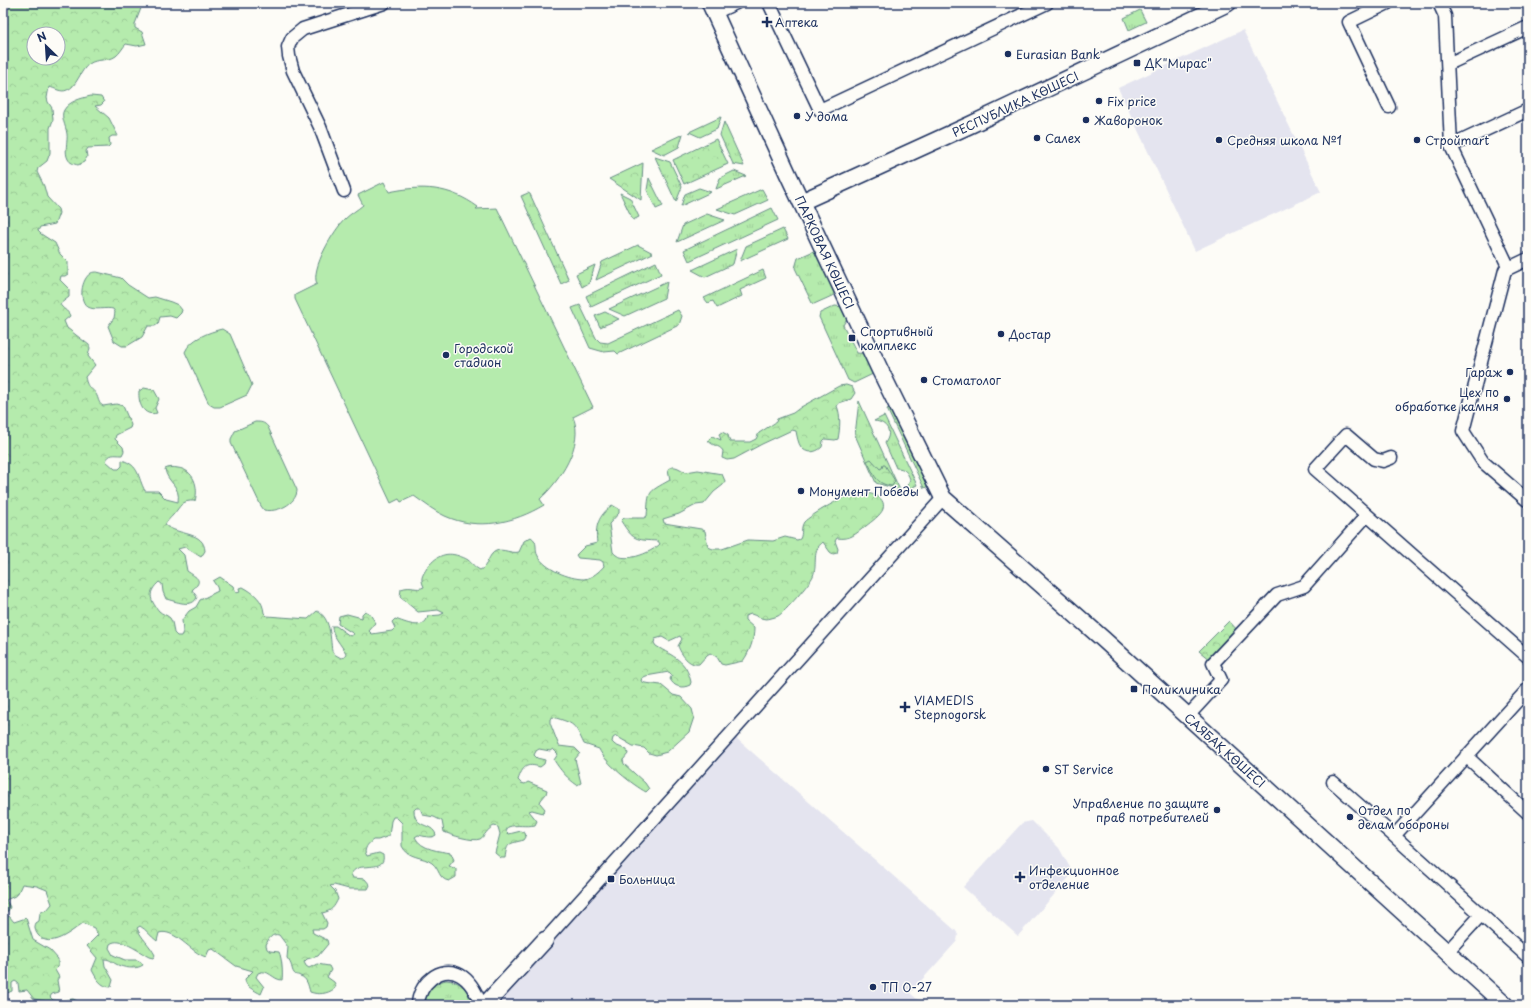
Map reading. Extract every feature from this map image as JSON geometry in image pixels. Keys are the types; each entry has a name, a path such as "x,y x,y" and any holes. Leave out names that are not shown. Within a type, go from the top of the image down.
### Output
{"street":[{"path":"344,191 320,127 293,71 288,47 292,38 303,30 384,3"},
{"path":"712,8 736,3"},
{"path":"770,3 820,110 1047,3"},
{"name":"РЕСПУБЛИКА КӨШЕСІ","path":"801,202 1228,3"},
{"path":"1388,3 1349,22 1389,107"},
{"path":"1439,3 1445,16 1451,146 1509,268"},
{"name":"ПАРКОВАЯ КӨШЕСІ","path":"712,8 880,370 943,498"},
{"path":"1448,64 1528,27"},
{"path":"1451,146 1528,110"},
{"path":"1528,259 1505,270 1463,431 1483,462 1528,501"},
{"path":"1391,458 1383,461 1374,459 1346,435 1315,469 1528,657"},
{"path":"485,1005 943,498"},
{"name":"САЯБАҚ КӨШЕСІ","path":"943,498 1188,716 1505,1005"},
{"path":"1188,716 1221,680 1213,664 1277,595 1304,586 1367,515"},
{"path":"1394,836 1528,689"},
{"path":"1466,756 1528,813"},
{"path":"1332,782 1528,957"},
{"path":"1447,952 1481,915"},
{"path":"418,1005 418,998 421,989 427,982 441,973 448,972 456,973 466,979 476,992 481,1005"}],"shaded area":[{"name":"Средняя школа №1","path":"1243,30 1321,192 1195,251 1118,88"},
{"path":"736,738 956,931 958,935 957,941 910,993 924,1005 493,1005"},
{"name":"Инфекционное отделение","path":"1032,821 1059,848 1073,873 1018,936 963,887 1022,823"}],"green space":[{"path":"3,3 143,3 135,24 135,28 142,32 146,44 137,46 126,44 113,58 92,62 83,70 73,86 65,91 60,91 49,87 47,98 52,108 53,120 50,128 50,153 47,161 38,168 37,172 44,186 47,197 58,209 59,213 55,224 40,227 38,231 55,243 60,254 68,262 68,274 61,276 60,280 69,289 69,297 60,304 70,316 64,321 67,328 89,345 90,348 88,356 95,365 85,377 87,384 97,396 101,405 116,404 123,406 131,425 130,428 116,435 115,439 123,447 124,451 122,455 111,456 107,458 106,461 115,469 119,469 122,466 122,460 128,462 135,468 145,491 158,491 166,499 178,502 178,492 168,478 165,469 173,467 183,469 188,472 196,485 195,501 182,504 165,525 177,531 196,537 204,545 205,551 201,557 185,547 178,549 184,555 187,571 198,579 198,584 192,590 197,597 192,603 183,603 166,599 162,584 159,582 153,589 151,596 153,603 159,611 170,618 174,633 177,636 181,636 183,632 182,620 189,611 196,607 200,600 218,591 213,581 220,577 233,586 236,593 240,592 239,588 243,587 254,594 262,604 264,613 267,616 308,619 317,611 322,614 329,628 332,651 341,658 345,657 346,653 335,636 332,626 336,626 350,636 354,634 338,624 339,616 347,614 362,618 362,614 365,611 369,613 376,623 369,631 372,634 392,631 395,628 392,622 395,619 409,624 418,625 423,624 428,616 440,615 444,613 438,610 418,612 400,597 401,589 424,587 422,577 424,573 433,561 441,556 449,554 461,557 468,560 480,570 485,566 491,555 496,551 501,550 519,552 524,541 531,537 535,541 538,556 546,565 558,572 578,579 590,577 596,574 604,566 603,562 600,560 578,558 576,555 585,546 597,543 598,522 603,513 612,505 619,509 619,513 609,524 613,552 617,556 629,558 644,554 660,544 658,541 635,538 621,521 624,518 644,518 647,516 648,501 651,493 657,487 670,480 668,469 673,467 686,472 698,470 722,474 725,481 723,485 714,492 704,504 696,505 679,514 663,519 664,523 705,531 708,547 713,549 722,549 748,540 773,541 785,537 797,540 800,539 803,524 807,519 838,500 853,493 857,492 875,495 882,500 883,509 880,514 859,532 846,538 837,538 835,541 838,549 837,553 833,554 830,552 823,542 819,546 816,554 813,576 797,597 781,614 766,619 751,614 745,616 745,620 754,628 754,632 748,653 743,661 725,665 721,664 717,657 710,653 699,664 695,664 686,659 681,652 678,646 682,639 680,636 669,641 662,637 655,639 654,643 656,646 674,656 686,669 691,682 690,685 684,687 674,684 670,679 672,675 669,672 646,676 642,678 641,681 661,685 673,695 681,697 692,709 694,717 689,732 667,752 656,755 649,753 644,748 633,746 616,736 613,738 612,742 615,745 627,750 628,754 623,760 624,764 645,783 649,789 646,792 613,767 602,755 599,749 584,744 573,725 553,717 550,719 550,723 559,746 575,748 580,753 575,759 581,783 577,785 562,771 554,760 558,754 553,749 550,751 539,749 536,751 534,755 537,758 545,760 544,764 540,767 531,765 526,767 523,769 518,780 521,783 525,784 528,782 547,790 540,803 545,809 543,813 532,810 529,811 537,821 535,825 508,827 506,831 509,834 521,831 525,833 526,837 524,840 515,842 508,846 505,858 501,858 495,853 500,834 498,827 492,827 480,839 477,840 462,838 444,832 442,821 434,817 423,815 420,808 416,808 414,810 417,820 431,828 436,835 430,837 418,835 415,837 422,845 426,847 451,853 454,860 449,866 456,869 456,877 449,881 445,880 435,865 408,853 405,850 402,846 402,823 396,817 393,817 389,836 378,840 373,840 365,850 367,856 379,853 383,855 383,860 381,863 375,866 358,868 351,874 353,878 365,879 370,885 368,889 349,889 334,885 330,886 335,891 338,899 332,908 322,913 327,923 326,927 323,929 312,929 313,933 327,940 328,944 318,956 307,959 304,962 309,968 317,964 329,966 331,970 327,977 334,982 336,986 331,991 322,994 310,992 306,980 295,974 293,971 287,958 288,947 279,935 274,935 271,937 266,945 267,949 270,951 279,952 282,966 282,980 265,972 258,973 256,977 264,987 261,994 250,988 245,982 245,979 253,971 236,966 213,949 209,950 206,957 200,955 177,937 165,932 159,933 157,941 140,926 137,928 139,932 155,955 153,958 149,957 124,943 114,942 110,944 109,948 113,955 125,960 137,960 143,965 137,968 126,967 104,959 105,966 113,980 111,987 107,987 99,982 92,970 97,958 87,946 98,935 94,928 83,923 61,938 49,941 43,939 37,934 35,926 39,921 40,913 47,910 52,904 47,890 37,886 22,884 17,895 6,900 10,907 8,911 3,912"},
{"path":"1140,10 1146,22 1129,30 1124,18"},
{"path":"91,96 101,97 104,102 101,105 95,106 109,118 118,136 112,136 109,138 110,145 108,147 88,148 86,151 87,157 84,162 78,165 71,162 67,156 67,134 63,112 72,102"},
{"path":"721,117 717,129 700,137 689,132"},
{"path":"724,122 744,166 733,164 720,135"},
{"path":"683,134 679,147 664,155 651,149"},
{"path":"716,139 728,164 684,184 673,160"},
{"path":"655,157 670,162 682,187 676,202"},
{"path":"643,163 641,200 609,179"},
{"path":"734,171 746,176 716,189 720,178"},
{"path":"649,178 663,206 656,209 647,190"},
{"path":"384,182 389,192 413,188 435,189 446,191 467,200 478,207 476,209 497,208 593,407 573,417 576,428 576,439 573,450 562,473 540,499 544,505 521,516 496,523 470,523 457,521 445,516 414,496 401,502 399,499 391,503 295,299 295,295 317,284 317,269 329,240 340,224 349,215 363,205 358,195"},
{"path":"699,188 711,192 681,206 685,194"},
{"path":"762,189 768,200 735,215 717,209"},
{"path":"528,193 530,194 569,280 561,284 521,196"},
{"path":"620,193 630,198 639,217 633,220"},
{"path":"772,208 778,220 689,261 684,250"},
{"path":"707,214 725,220 677,242 683,225"},
{"path":"783,229 788,239 740,261 746,246"},
{"path":"638,245 653,253 596,280 602,262"},
{"path":"737,249 733,264 705,277 692,270"},
{"path":"816,250 835,290 834,295 814,304 812,303 795,268 798,258"},
{"path":"656,262 661,274 591,307 586,296"},
{"path":"595,265 589,283 582,287 576,274"},
{"path":"763,270 766,278 740,290 742,296 717,308 713,301 708,303 704,298"},
{"path":"97,272 121,278 128,285 148,298 155,297 178,305 182,310 181,313 176,318 170,316 160,317 158,324 155,326 148,326 142,337 127,346 122,346 114,341 108,326 114,318 115,312 113,309 91,308 85,304 83,300 82,290 85,280 91,273"},
{"path":"667,282 664,298 625,316 609,309"},
{"path":"580,305 596,338 600,342 608,343 678,310 682,316 679,325 618,354 615,351 604,352 590,348 572,308"},
{"path":"835,306 844,307 848,317 843,325 857,353 867,354 875,373 854,383 848,380 819,317 820,313"},
{"path":"605,312 619,319 600,327 595,316"},
{"path":"222,329 230,334 252,385 247,395 220,407 214,407 209,404 185,352 187,347 195,340 206,334"},
{"path":"846,385 852,387 855,393 851,399 839,403 837,406 840,422 838,439 825,439 822,447 817,451 808,452 803,449 799,444 796,431 792,430 734,459 727,460 722,458 722,449 708,440 712,436 721,440 719,434 722,432 728,435 730,442 750,442 756,439 759,433 776,422 777,419 793,413 839,386"},
{"path":"144,388 154,390 159,399 155,408 157,413 148,413 142,408 139,400 139,391"},
{"path":"859,401 900,490 876,483 855,435"},
{"path":"891,407 929,486 924,488 887,409"},
{"path":"884,416 917,485 907,490 910,479 907,472 896,468 885,443 888,435 887,428 882,423 874,421"},
{"path":"255,422 265,424 268,427 297,490 294,499 280,509 269,511 264,510 261,506 231,443 231,439 235,431"},
{"path":"871,459 880,469 883,465 885,465 895,481 892,486 882,483 876,478 867,461"},
{"path":"1229,621 1238,631 1210,660 1199,651"},
{"path":"9,916 14,922 26,918 33,940 50,950 58,959 58,967 55,970 59,977 57,980 59,992 52,994 50,997 53,1000 61,1001 73,999 77,1001 77,1005 46,1005 45,1001 34,999 27,990 19,991 18,983 15,981 12,983 12,991 5,994 3,997 3,918"},
{"path":"446,980 460,984 466,990 471,1005 424,1005 425,996 430,988 437,983"},
{"path":"3,997 6,1005 3,1005"}],"place":[{"name":"Аптека","path":"767,22"},
{"name":"Eurasian Bank","path":"1008,54"},
{"name":"ДК\"Мирас\"","path":"1137,63"},
{"name":"Fix price","path":"1099,101"},
{"name":"У дома","path":"797,116"},
{"name":"Жаворонок","path":"1086,120"},
{"name":"Салех","path":"1037,138"},
{"name":"Средняя школа №1","path":"1219,140"},
{"name":"Стройmart","path":"1417,140"},
{"name":"Достар","path":"1001,334"},
{"name":"Спортивный комплекс","path":"852,338"},
{"name":"Городской стадион","path":"446,355"},
{"name":"Гараж","path":"1510,372"},
{"name":"Стоматолог","path":"924,380"},
{"name":"Цех по обработке камня","path":"1507,399"},
{"name":"Монумент Победы","path":"801,491"},
{"name":"Поликлиника","path":"1134,689"},
{"name":"VIAMEDIS Stepnogorsk","path":"905,707"},
{"name":"ST Service","path":"1046,769"},
{"name":"Управление по защите прав потребителей","path":"1217,810"},
{"name":"Отдел по делам обороны","path":"1350,817"},
{"name":"Инфекционное отделение","path":"1020,877"},
{"name":"Больница","path":"611,879"},
{"name":"ТП 0-27","path":"873,987"}]}
